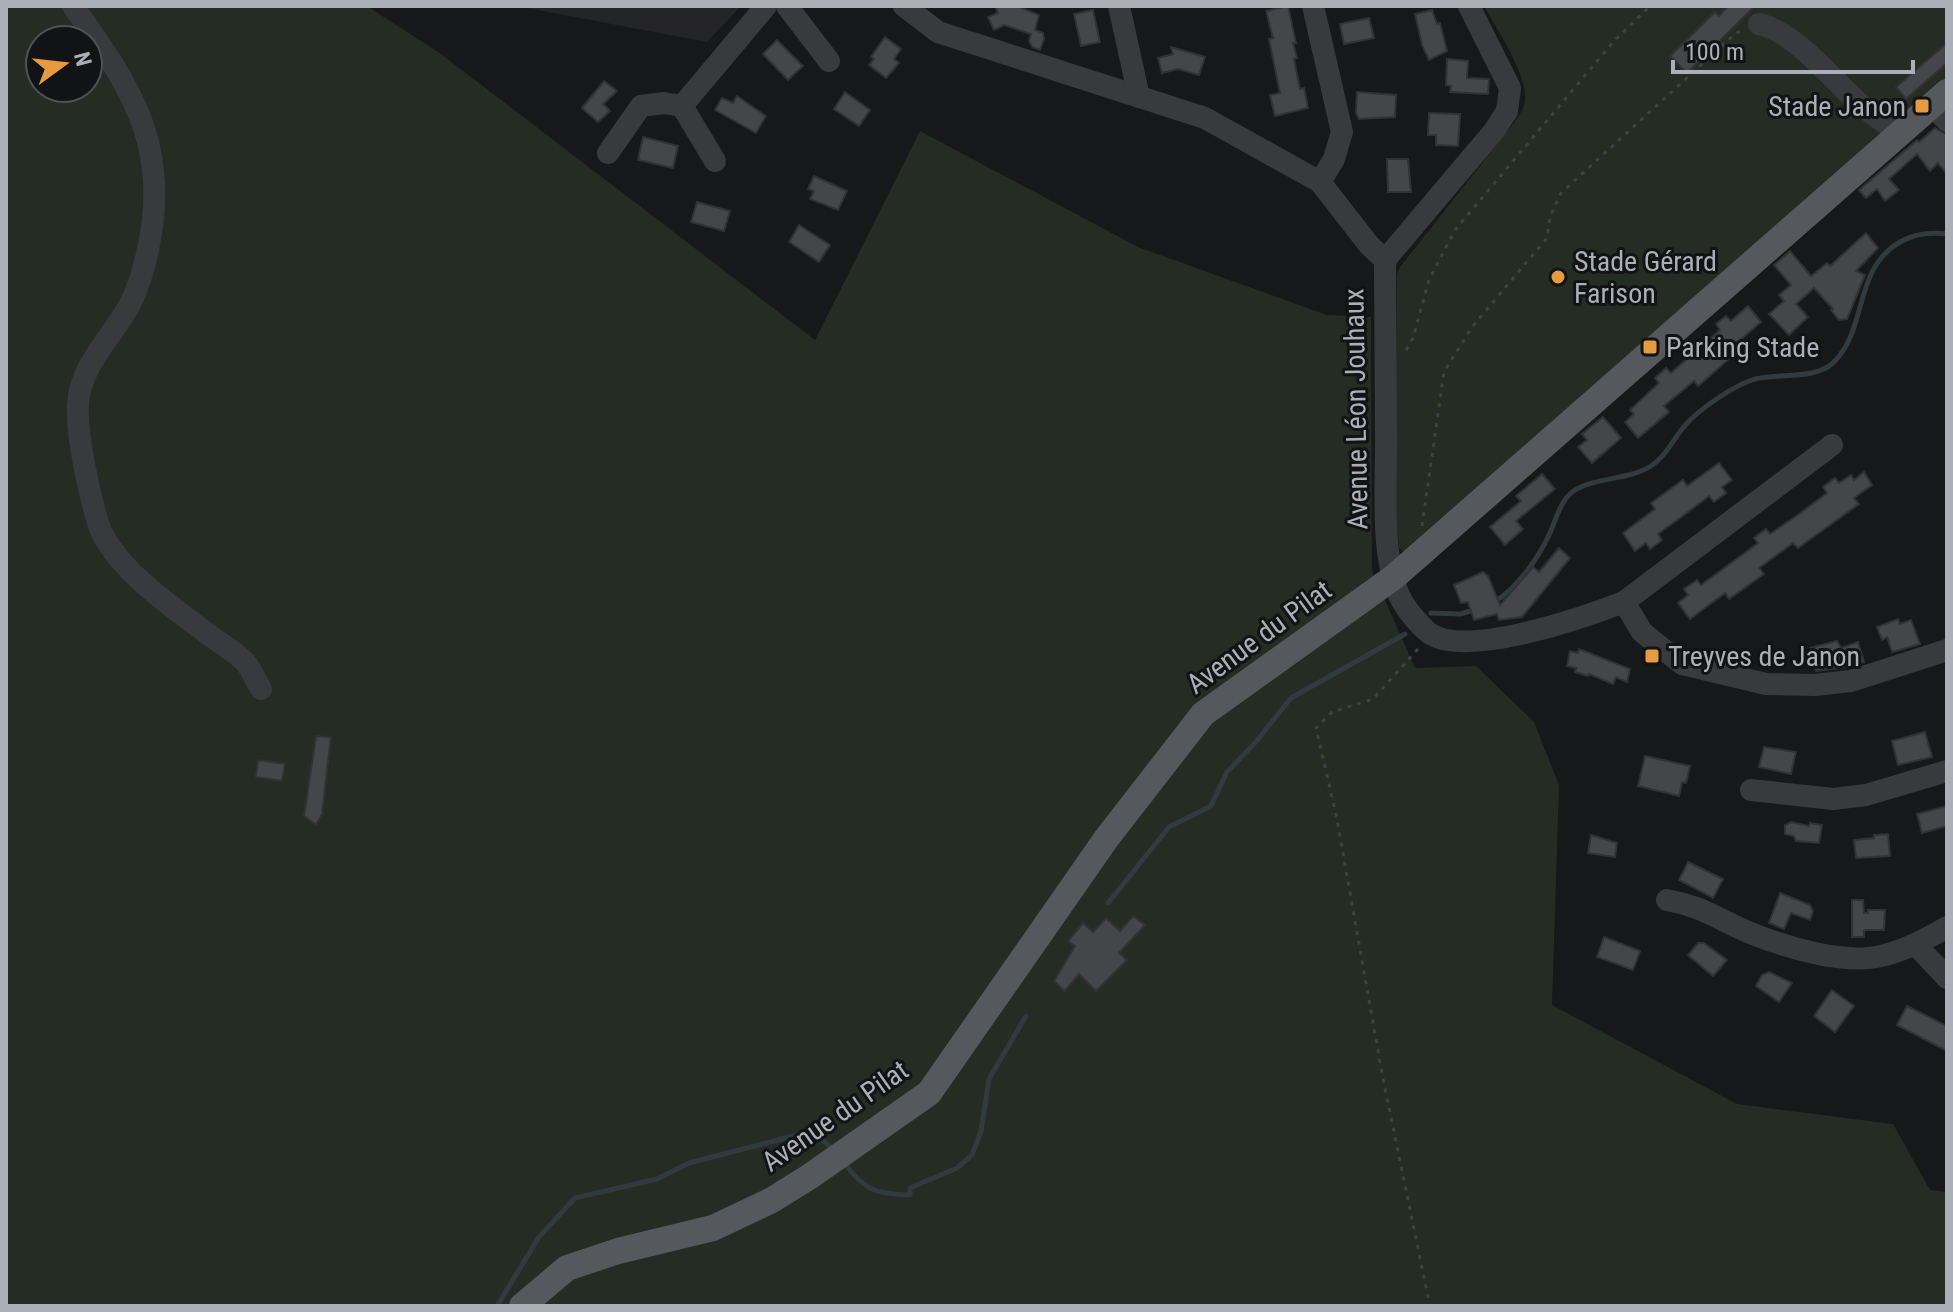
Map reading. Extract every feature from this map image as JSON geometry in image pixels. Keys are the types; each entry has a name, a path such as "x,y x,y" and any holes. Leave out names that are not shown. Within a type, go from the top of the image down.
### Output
{"main road":[{"name":"Avenue du Pilat","path":"522,1306 567,1268 618,1251 713,1228 772,1200 929,1093 1106,839 1203,714 1394,577 1900,134 1942,106"}],"street":[{"path":"73,6 122,76 149,143 156,188 142,276 130,303 85,376 78,404 98,522 118,559 180,613 245,663 261,689"},
{"path":"682,106 766,6"},
{"path":"787,6 829,61"},
{"path":"904,6 915,18 938,32 1205,118 1320,182 1369,245 1385,260"},
{"path":"1119,6 1139,97"},
{"path":"1313,6 1342,132 1334,159 1320,182"},
{"name":"Avenue Léon Jouhaux","path":"1430,634 1399,596 1386,531 1385,260 1494,131 1507,111 1510,88 1469,6"},
{"path":"1759,24 1771,27 1791,40 1862,106 1900,134"},
{"path":"608,153 641,106 664,103 682,106 715,161"},
{"path":"1430,634 1460,641 1514,636 1569,623 1624,602 1832,445"},
{"path":"1624,602 1642,632 1682,664 1766,684 1815,685 1851,681 1947,650"},
{"path":"1751,790 1833,799 1866,795 1947,771"},
{"path":"1667,900 1694,905 1776,941 1842,957 1882,957 1916,945 1947,927"},
{"path":"1916,945 1947,978"}],"path":[{"path":"1406,350 1413,338 1429,280 1455,230 1614,41 1650,6"},
{"path":"1428,548 1421,539 1421,521 1444,372 1472,327 1547,238 1550,217 1561,193 1736,33 1759,24"},
{"path":"1430,634 1373,699 1332,712 1316,728 1336,814 1383,1079 1430,1306"}],"shaded area":[{"path":"6,6 367,6 441,54 815,340 920,131 1138,247 1327,315 1371,317 1372,571 1415,668 1476,666 1534,722 1559,785 1552,1005 1737,1104 1893,1124 1930,1190 1947,1192 1947,1306 6,1306"},
{"path":"516,6 741,6 707,42"},
{"name":"Stade Gérard Farison","path":"1484,6 1947,6 1947,79 1405,553 1399,548 1395,509 1397,274 1513,124 1525,101 1525,90 1517,66"}],"building":[{"path":"995,6 1017,6 1039,15 1035,30 1043,33 1040,50 1032,47 1029,41 1031,34 1004,25 994,30 988,17 998,13"},
{"path":"1288,6 1296,43 1293,43 1297,58 1294,59 1300,89 1304,88 1308,108 1275,116 1270,95 1280,93 1266,11"},
{"path":"1728,6 1755,6 1687,73 1670,56 1715,12 1719,16"},
{"path":"1093,10 1100,42 1081,46 1074,14"},
{"path":"1432,10 1437,24 1440,23 1447,51 1429,60 1415,14"},
{"path":"1369,18 1374,38 1344,44 1340,24"},
{"path":"885,37 901,49 894,59 899,63 886,78 869,65"},
{"path":"777,40 803,66 788,80 763,54"},
{"path":"1947,43 1947,63 1906,99 1896,87"},
{"path":"1171,47 1205,57 1199,75 1178,69 1162,73 1158,58 1173,54"},
{"path":"1447,59 1468,61 1467,78 1489,79 1488,94 1450,92 1451,86 1446,85"},
{"path":"604,81 617,91 603,104 610,111 598,122 582,108"},
{"path":"845,92 870,110 859,126 834,109"},
{"path":"1357,92 1396,95 1395,117 1359,119 1356,113"},
{"path":"737,96 766,116 756,133 715,110 722,98 733,103"},
{"path":"1429,113 1460,114 1458,146 1436,145 1436,135 1428,135"},
{"path":"1935,128 1947,135 1947,174 1938,163 1930,171 1917,154 1889,179 1899,190 1885,201 1877,189 1866,198 1859,190"},
{"path":"643,137 678,146 673,168 638,160"},
{"path":"1387,159 1408,159 1411,192 1388,192"},
{"path":"814,176 847,191 838,210 810,199 814,191 808,189"},
{"path":"697,202 730,211 724,231 691,222"},
{"path":"799,225 830,245 819,262 789,242"},
{"path":"1866,233 1878,248 1856,271 1865,275 1847,319 1839,320 1814,288 1796,304 1808,317 1789,335 1769,314 1784,301 1779,295 1791,285 1774,265 1790,251 1811,276 1827,263 1830,266"},
{"path":"1748,306 1761,322 1724,354 1729,359 1698,386 1694,381 1664,406 1669,412 1638,438 1625,422 1634,414 1630,410 1659,383 1655,378 1666,368 1671,373 1720,330 1716,324 1726,316 1731,321"},
{"path":"1603,417 1621,438 1592,463 1578,447 1587,440 1582,434"},
{"path":"1719,463 1732,480 1722,487 1726,493 1714,502 1709,496 1658,534 1662,540 1650,549 1646,543 1635,551 1623,533 1655,509 1651,503 1683,480 1687,486"},
{"path":"1864,472 1872,485 1854,498 1859,504 1798,548 1793,543 1759,568 1764,574 1729,599 1725,593 1690,619 1678,603 1688,595 1684,589 1697,580 1701,585 1758,543 1754,538 1766,529 1770,534 1799,514 1827,493 1823,487 1835,478 1839,483 1851,475 1854,480"},
{"path":"1542,474 1555,489 1516,521 1523,529 1505,545 1490,527 1521,501 1516,496"},
{"path":"1559,548 1570,558 1522,617 1499,620 1497,614 1474,620 1468,602 1461,603 1454,585 1483,572 1488,576 1500,605 1533,567 1539,572"},
{"path":"1898,619 1900,624 1911,620 1920,644 1892,652 1887,637 1882,640 1877,627"},
{"path":"1837,641 1841,648 1858,642 1864,662 1816,671 1810,648"},
{"path":"1579,649 1630,669 1627,682 1616,677 1613,684 1575,672 1576,668 1567,666 1570,651 1578,653"},
{"path":"1925,732 1932,757 1898,765 1892,741"},
{"path":"316,736 331,737 322,814 316,825 304,816"},
{"path":"1764,747 1796,752 1791,774 1759,767"},
{"path":"1645,756 1690,766 1679,796 1638,786"},
{"path":"258,760 285,764 282,781 256,777"},
{"path":"1947,806 1947,826 1922,833 1917,814"},
{"path":"1791,822 1822,825 1819,843 1796,841 1794,836 1785,834 1785,825"},
{"path":"1888,834 1890,856 1856,858 1854,840"},
{"path":"1591,835 1617,843 1615,857 1588,853"},
{"path":"1688,862 1723,879 1713,898 1679,880"},
{"path":"1780,893 1810,905 1813,911 1810,920 1791,913 1784,929 1769,923"},
{"path":"1852,900 1863,900 1864,913 1868,910 1885,910 1884,930 1864,930 1864,937 1852,937"},
{"path":"1133,916 1145,925 1119,953 1127,960 1096,991 1079,974 1065,991 1054,981 1075,946 1068,941 1083,923 1093,932 1106,918 1120,931"},
{"path":"1604,937 1640,951 1633,970 1597,957"},
{"path":"1698,943 1704,943 1727,960 1713,976 1688,955"},
{"path":"1769,972 1792,983 1779,1002 1756,986 1762,975"},
{"path":"1832,990 1854,1006 1835,1032 1814,1016"},
{"path":"1907,1006 1947,1026 1947,1051 1897,1025"}],"waterway":[{"path":"1494,602 1510,590 1532,564 1570,494 1584,486 1633,474 1651,466 1690,420 1736,387 1752,380 1806,374 1826,368 1845,348 1867,283 1885,254 1911,237 1947,234"},
{"path":"1431,613 1460,614 1477,609"},
{"path":"1108,903 1169,827 1211,806 1227,772 1291,698 1405,634"},
{"path":"845,1164 859,1180 873,1189 910,1195 910,1188 957,1168 972,1155 981,1131 989,1079 1026,1016"},
{"path":"497,1306 539,1237 575,1198 657,1179 689,1163 801,1134 823,1140 834,1150"}],"place":[{"name":"Stade Janon","path":"1922,106"},
{"name":"Stade Gérard Farison","path":"1558,277"},
{"name":"Parking Stade","path":"1650,347"},
{"name":"Treyves de Janon","path":"1652,656"}]}
